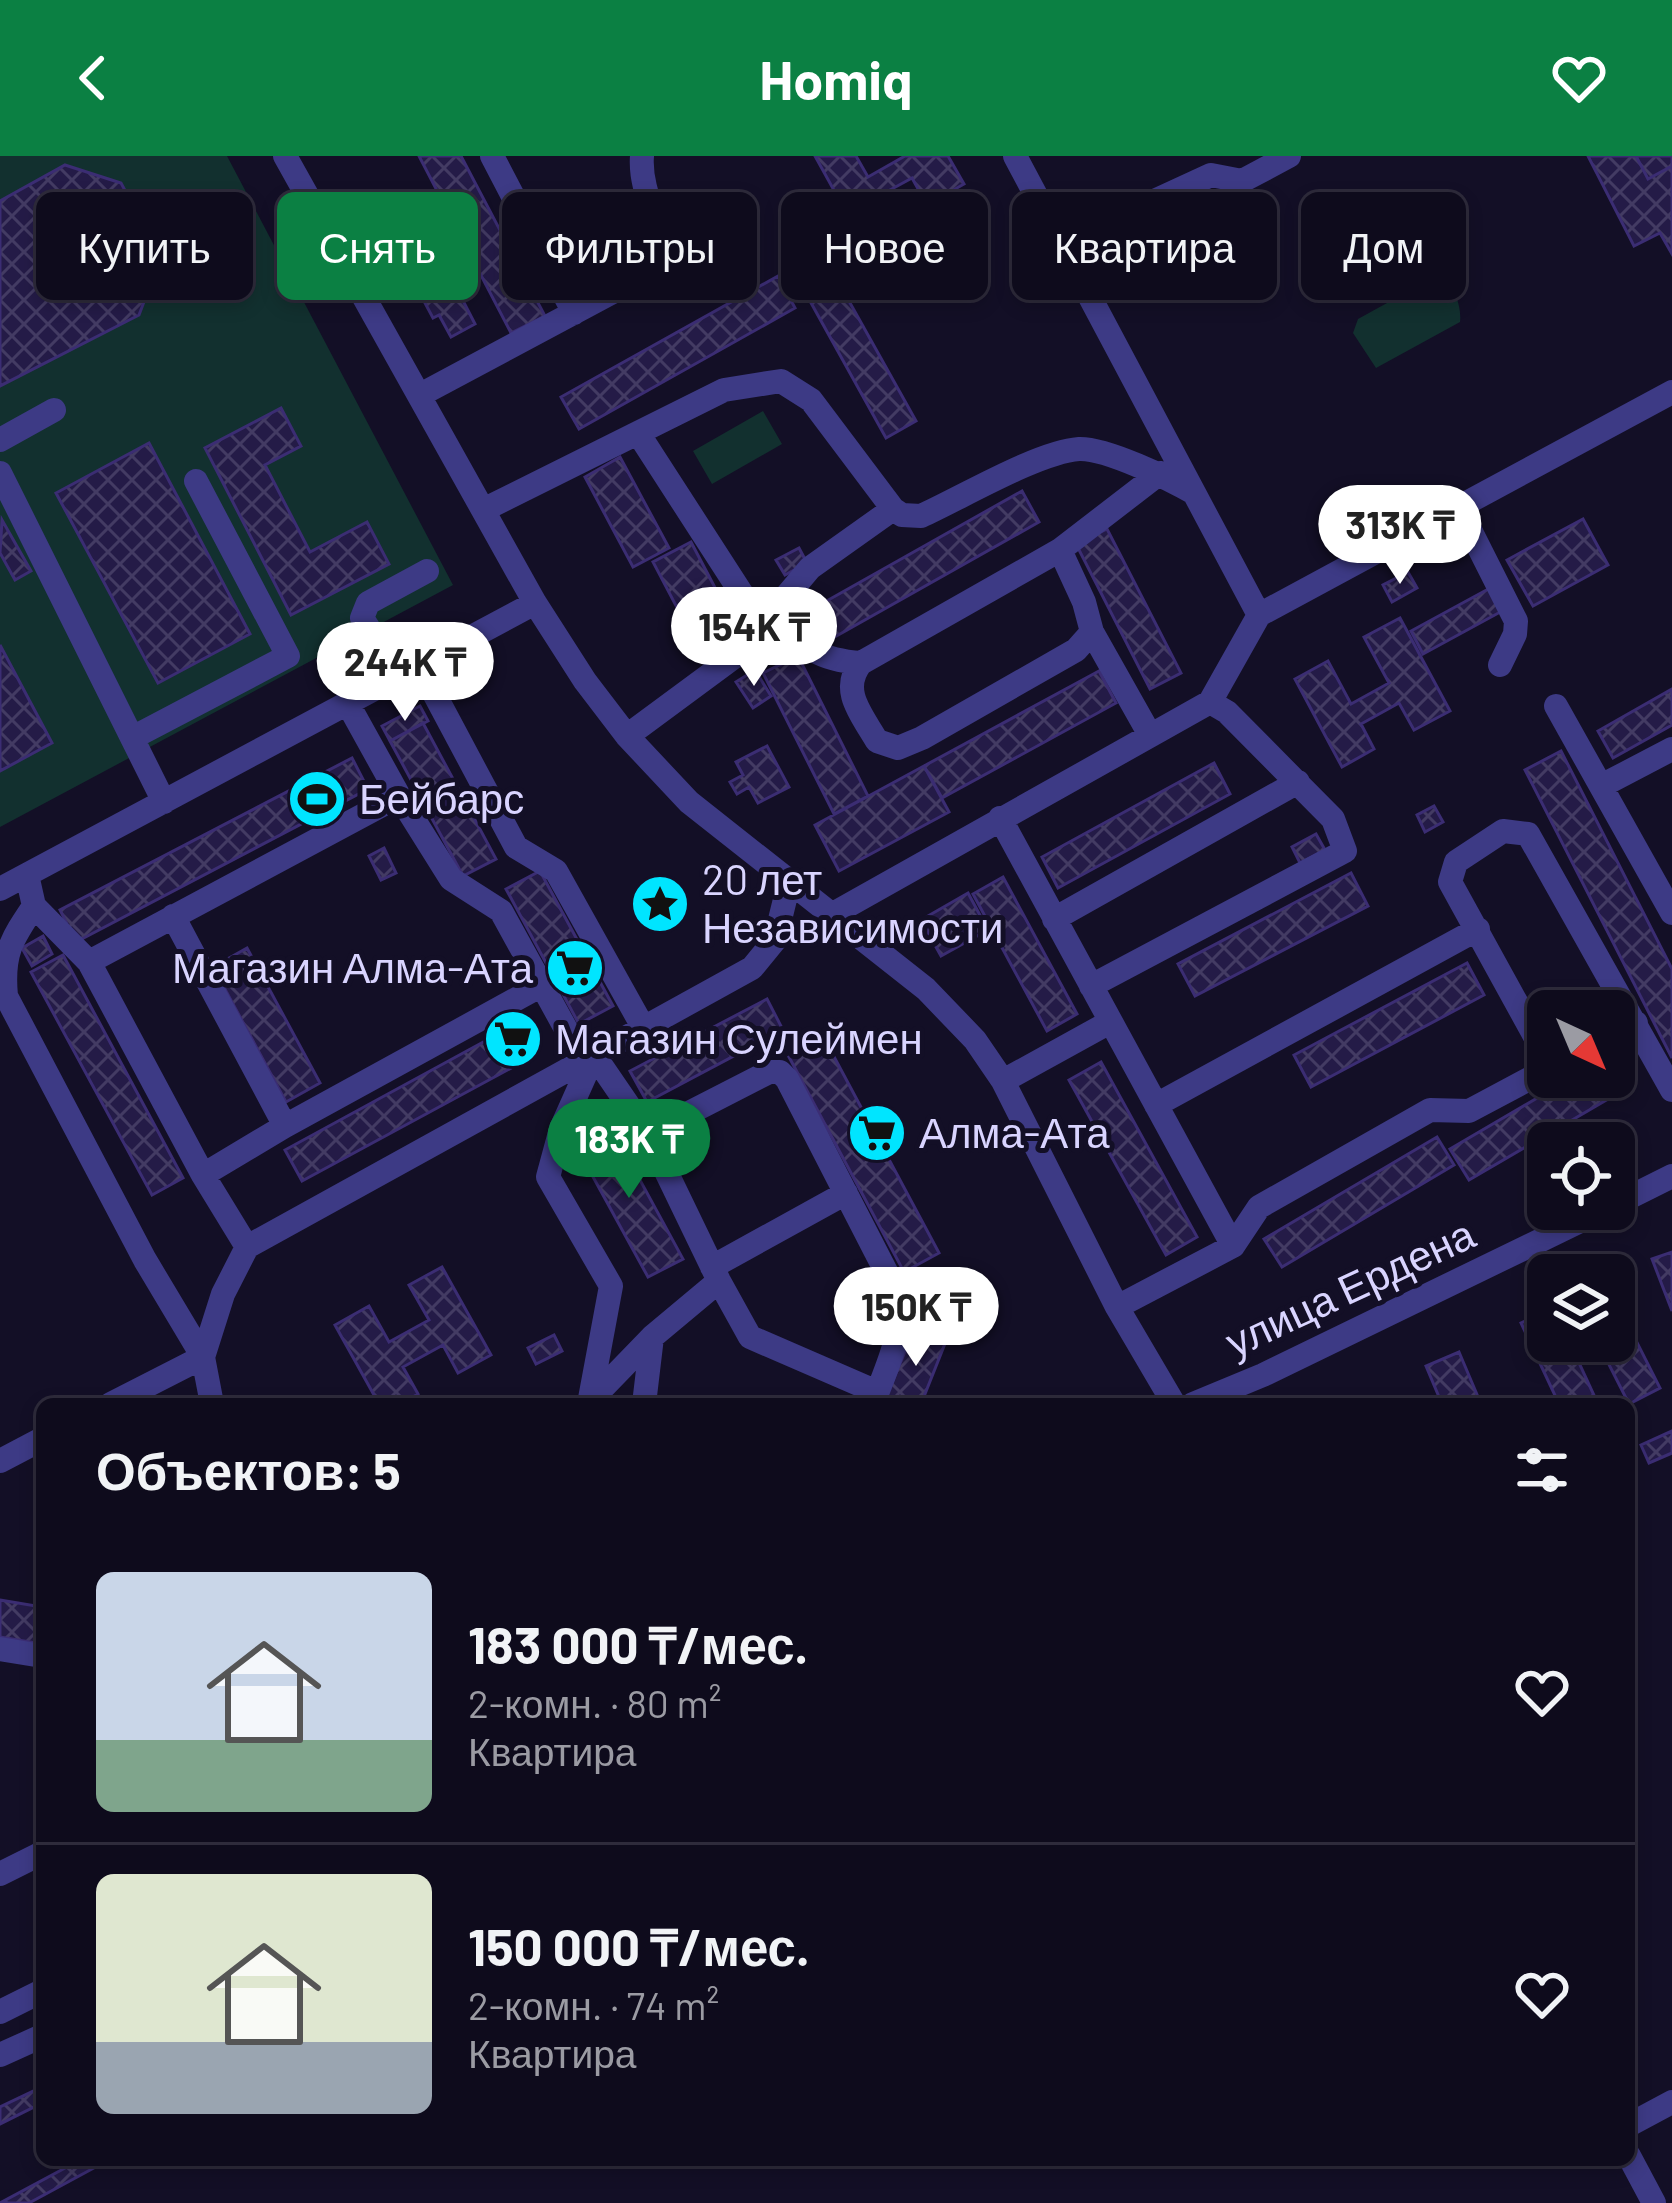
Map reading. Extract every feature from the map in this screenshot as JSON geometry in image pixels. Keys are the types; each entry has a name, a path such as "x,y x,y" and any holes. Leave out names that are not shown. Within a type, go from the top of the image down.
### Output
{"street":[{"path":"285,156 535,603 627,736 689,802 926,989 975,1040 1003,1081 1117,1306 1171,1398"},
{"path":"492,156 574,313"},
{"path":"420,395 667,263 664,236 640,176 642,156"},
{"path":"1015,156 1034,192"},
{"path":"1173,192 1210,175 1242,181 1289,156"},
{"path":"1091,300 1259,615"},
{"path":"483,510 724,390 781,381 811,400 902,515 921,516 1045,459 1082,449 1160,473 1194,493"},
{"path":"833,914 1210,702 1259,615 1672,392"},
{"path":"0,440 55,410"},
{"path":"638,433 769,618 828,660 861,663"},
{"path":"0,473 164,802"},
{"path":"1092,632 1076,650 922,739 898,748 877,741 850,694 851,676 861,663 1060,550 1160,473"},
{"path":"132,738 288,656 196,481"},
{"path":"1459,508 1516,621 1500,664"},
{"path":"627,736 757,640 810,568 893,509"},
{"path":"1060,550 1092,632 1150,735"},
{"path":"427,572 368,603 362,618 409,670 516,847 556,871 643,1027"},
{"path":"0,889 535,603"},
{"path":"1091,986 1345,851 1334,819 1227,712 1210,702"},
{"path":"349,704 451,879 501,911 589,1058 648,1134 750,1337 875,1398 902,1313 897,1293 787,1079 779,1072 769,1072 648,1134"},
{"path":"1556,706 1672,913"},
{"path":"1603,784 1672,749"},
{"path":"1054,919 1298,782"},
{"path":"89,962 399,796"},
{"path":"1000,818 1233,1246"},
{"path":"1527,1024 1450,882 1456,862 1503,831 1528,834 1606,990"},
{"path":"27,875 34,906 89,962 247,1247"},
{"path":"123,1398 203,1357 223,1294 247,1247 752,968 775,940 789,883"},
{"path":"34,906 10,941 3,967 6,996 145,1259 203,1357 211,1398"},
{"path":"173,916 285,1126"},
{"path":"1156,1106 1478,929"},
{"path":"203,1175 542,985"},
{"path":"1003,1081 1110,1022"},
{"path":"1635,1042 1672,1090"},
{"path":"589,1058 548,1177 610,1286 589,1398"},
{"path":"1117,1306 1233,1246 1259,1207 1430,1110 1469,1111 1527,1076"},
{"path":"1635,1194 1672,1176"},
{"path":"594,1398 715,1274 846,1193"},
{"name":"улица Ердена","path":"1207,1398 1562,1230"},
{"path":"645,1398 652,1337"},
{"path":"0,1461 36,1442"},
{"path":"0,1649 36,1655"},
{"path":"0,1874 36,1856"},
{"path":"0,2012 36,1994"},
{"path":"0,2055 36,2039"},
{"path":"1635,2123 1672,2102"},
{"path":"1634,2166 1654,2203"}],"green space":[{"path":"0,156 227,156 246,192 36,192 36,300 253,300 253,205 277,251 277,300 303,300 453,585 0,827"},
{"path":"1392,300 1457,300 1460,322 1376,368 1353,333 1358,319"},
{"path":"763,411 782,444 712,484 693,451"}],"building":[{"path":"419,156 461,156 502,234 502,300 537,300 545,316 511,333 478,270 478,192 438,192"},
{"path":"815,156 856,156 868,177 905,156 948,156 964,184 950,192 920,192 912,178 886,192 835,192"},
{"path":"1588,156 1636,156 1648,179 1672,166 1672,254 1660,233 1634,246"},
{"path":"1636,156 1672,156 1672,166 1648,179"},
{"path":"65,165 121,183 126,192 36,192 36,300 145,300 139,315 0,386 0,201"},
{"path":"778,276 781,300 791,300 795,308 579,429 561,397 735,300 757,300 757,288"},
{"path":"463,300 475,324 451,337 439,315 433,318 425,303"},
{"path":"848,300 916,421 886,438 810,301"},
{"path":"281,408 301,446 265,465 310,552 367,522 389,564 291,615 205,448"},
{"path":"149,443 250,634 158,683 56,493"},
{"path":"620,457 669,548 633,567 585,477"},
{"path":"1022,491 1039,522 824,643 807,612"},
{"path":"1583,519 1608,565 1533,606 1507,560"},
{"path":"2,520 31,571 15,580 0,553"},
{"path":"1107,529 1181,673 1150,689 1076,544"},
{"path":"691,542 741,637 703,657 653,562"},
{"path":"799,548 807,563 785,575 776,560"},
{"path":"1408,572 1417,588 1392,602 1383,585"},
{"path":"1492,587 1504,610 1423,654 1411,631"},
{"path":"1400,618 1450,711 1414,730 1399,703 1361,724 1374,749 1342,767 1295,679 1328,661 1351,704 1389,683 1364,637"},
{"path":"0,645 52,743 0,771"},
{"path":"798,656 868,796 834,814 763,673"},
{"path":"755,670 771,696 753,708 736,682"},
{"path":"1099,671 1116,703 942,798 924,766"},
{"path":"1672,689 1672,725 1613,758 1598,731"},
{"path":"420,706 428,721 390,741 382,726"},
{"path":"423,723 496,859 463,876 390,741"},
{"path":"767,746 789,787 758,803 749,787 737,794 730,782 743,775 736,762"},
{"path":"1561,751 1672,969 1672,1058 1525,770"},
{"path":"352,758 368,789 76,942 60,910"},
{"path":"1214,763 1230,794 1058,888 1042,857"},
{"path":"924,766 949,812 839,871 815,825"},
{"path":"1434,806 1443,822 1425,832 1417,815"},
{"path":"1316,834 1325,850 1300,863 1292,847"},
{"path":"384,848 396,873 381,880 369,856"},
{"path":"540,871 613,1006 579,1024 506,889"},
{"path":"1351,873 1368,906 1195,996 1178,964"},
{"path":"1003,877 1077,1014 1047,1031 973,894"},
{"path":"968,893 988,930 941,956 921,920"},
{"path":"43,936 52,954 32,966 22,948"},
{"path":"247,948 320,1083 286,1102 213,967"},
{"path":"63,955 183,1178 152,1195 31,972"},
{"path":"1467,963 1484,995 1311,1087 1294,1055"},
{"path":"767,999 783,1030 647,1102 630,1071"},
{"path":"509,1028 526,1060 302,1181 285,1150"},
{"path":"824,1038 939,1253 904,1272 789,1057"},
{"path":"1101,1062 1197,1237 1166,1255 1069,1080"},
{"path":"1537,1098 1610,1098 1569,1122 1527,1122 1527,1146 1469,1180 1450,1149"},
{"path":"610,1125 683,1259 648,1277 575,1144"},
{"path":"1437,1137 1454,1165 1282,1267 1264,1239"},
{"path":"1672,1252 1672,1311 1652,1259"},
{"path":"442,1267 491,1355 458,1373 443,1345 403,1367 418,1394 376,1398 335,1325 369,1306 389,1342 429,1320 409,1285"},
{"path":"915,1328 946,1341 923,1398 886,1398"},
{"path":"554,1335 562,1351 536,1364 528,1348"},
{"path":"1635,1339 1660,1388 1635,1401 1626,1398 1608,1362 1635,1362"},
{"path":"1459,1352 1478,1398 1439,1398 1426,1366"},
{"path":"1539,1362 1579,1362 1595,1398 1556,1398"},
{"path":"1672,1431 1672,1453 1649,1463 1641,1445"},
{"path":"0,1600 36,1606 36,1643 0,1637"},
{"path":"36,2090 36,2106 0,2124 0,2107"},
{"path":"69,2166 97,2166 29,2203 0,2203"}],"place":[{"name":"Бейбарс","path":"317,799"},
{"name":"20 лет Независимости","path":"660,904"},
{"name":"Магазин Алма-Ата","path":"575,968"},
{"name":"Магазин Сулеймен","path":"513,1039"},
{"name":"Алма-Ата","path":"877,1133"}]}
